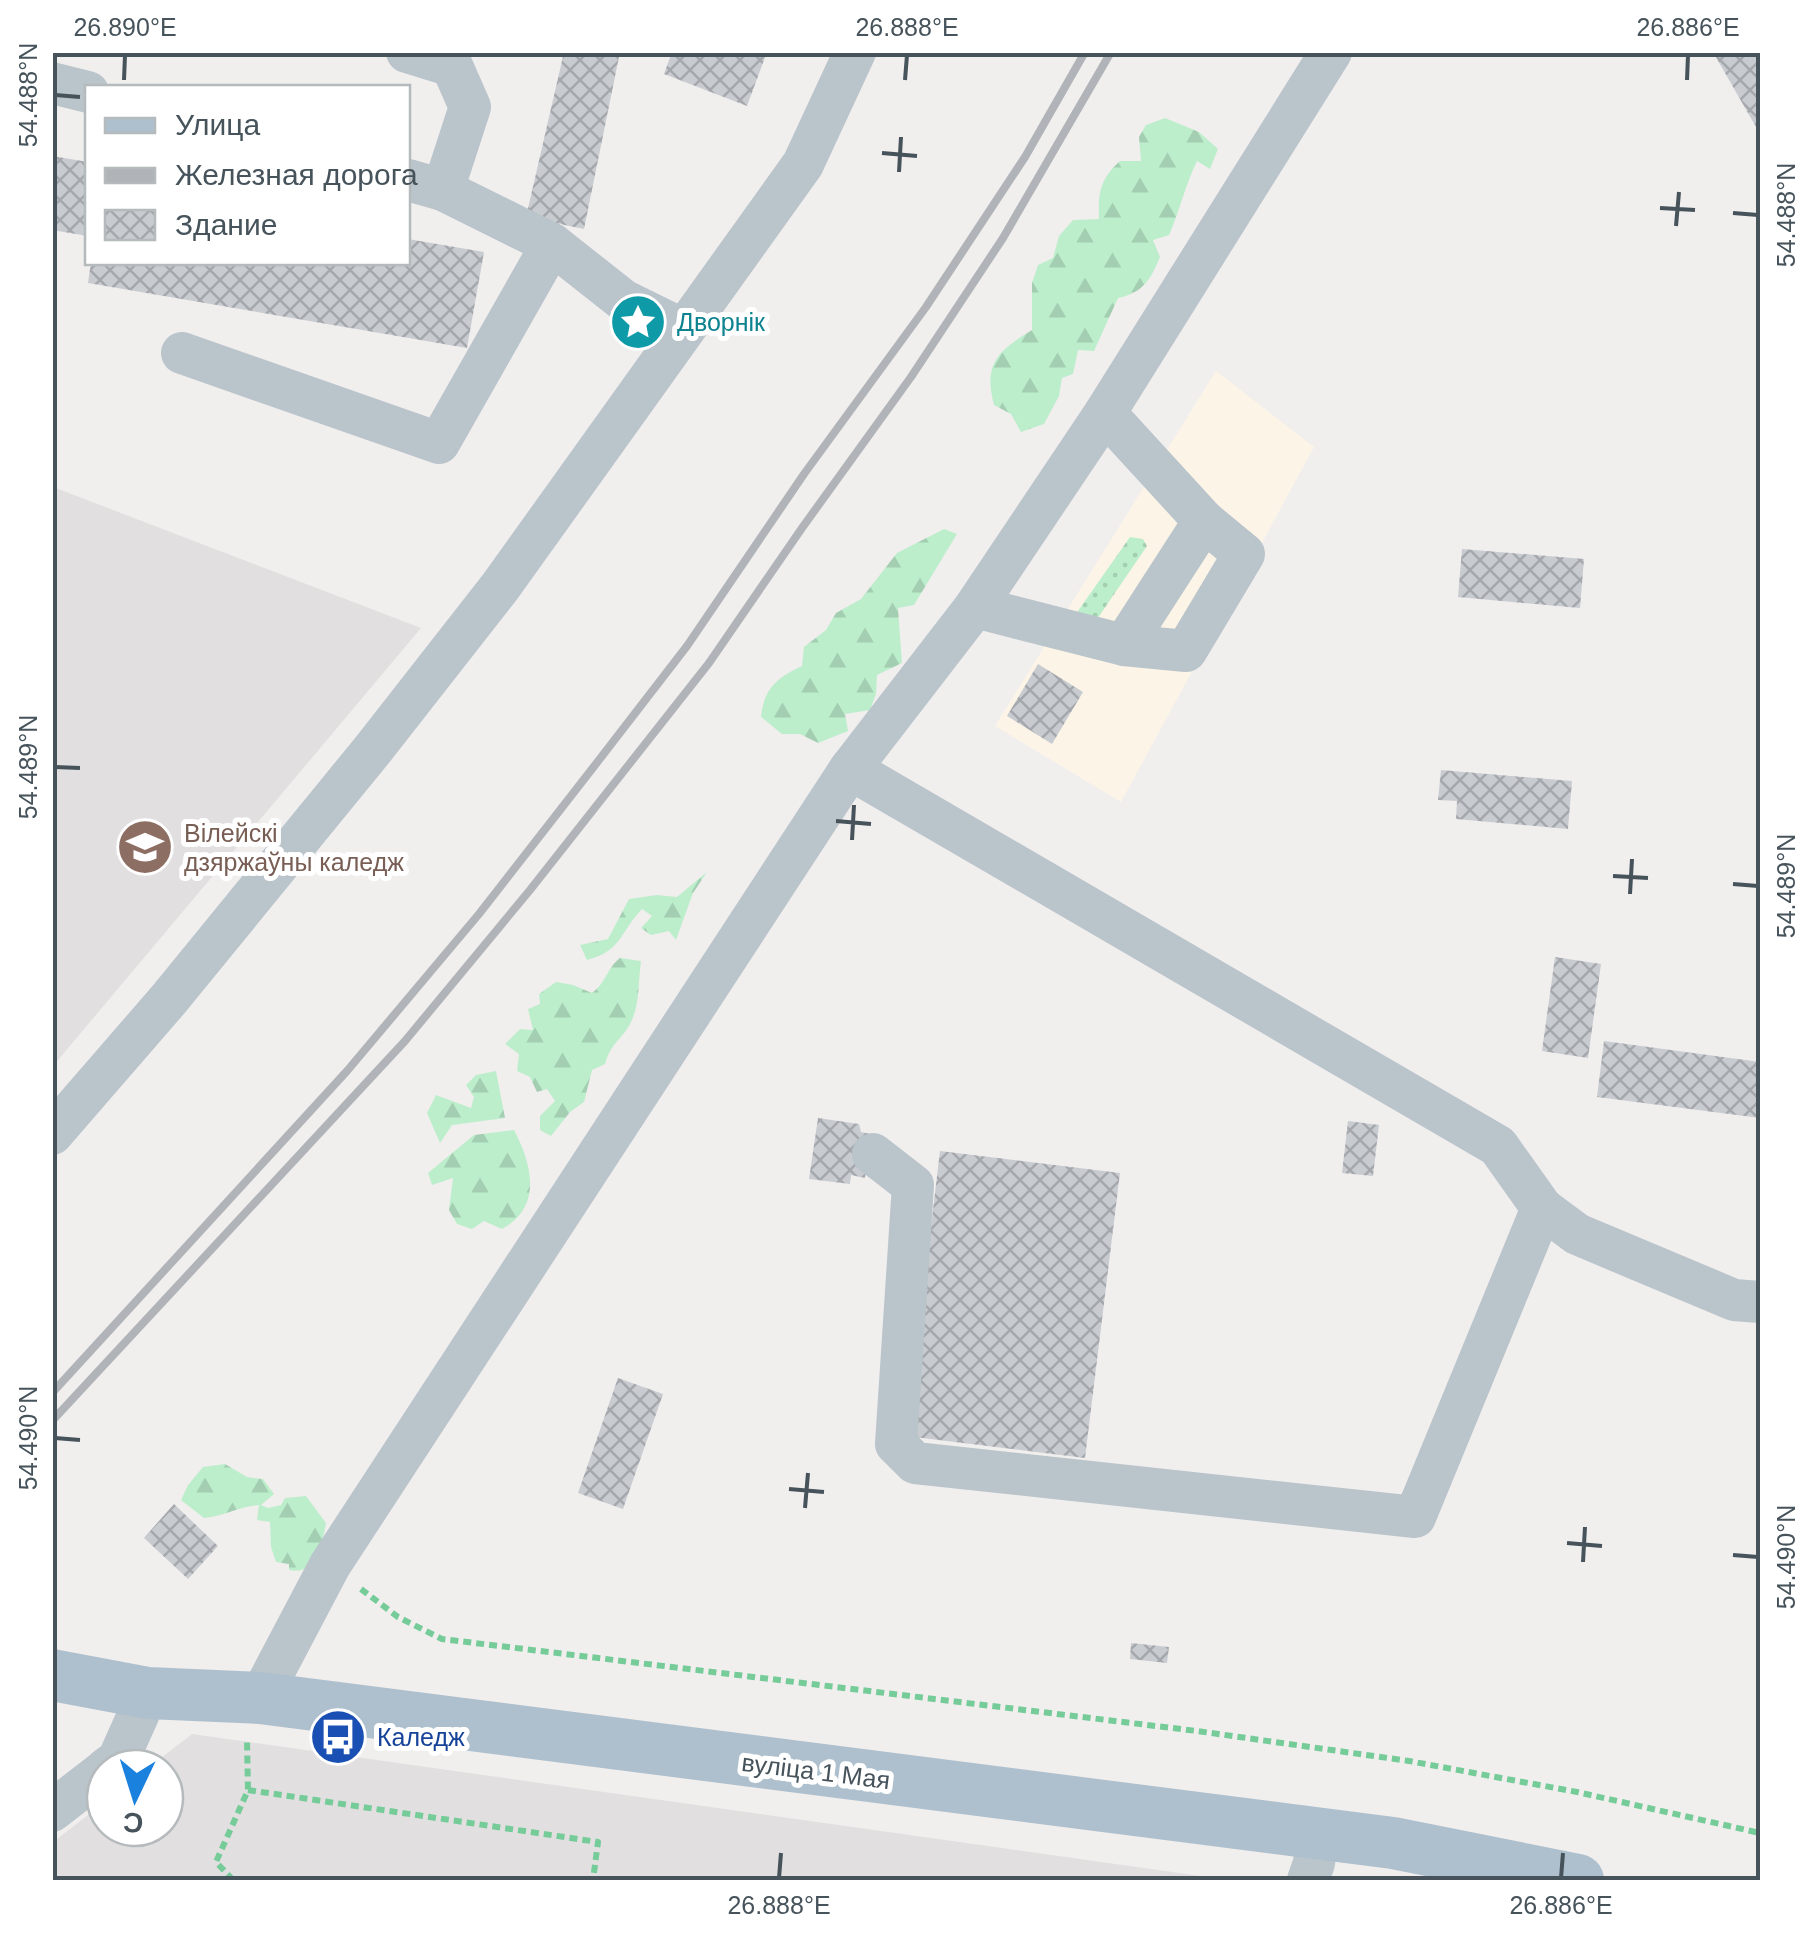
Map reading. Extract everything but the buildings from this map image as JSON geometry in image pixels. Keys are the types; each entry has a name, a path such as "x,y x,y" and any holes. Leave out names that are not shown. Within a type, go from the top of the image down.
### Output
{"main road":[{"name":"вуліца 1 Мая","path":"52,1675 253,1711 1312,1858 1393,1844 1578,1880"}],"street":[{"path":"407,52 452,66 470,107 425,185 552,244 623,300 682,329"},
{"path":"52,1134 169,999 386,734 500,587 803,164 855,52"},
{"path":"253,1711 330,1565 850,768 975,608 1105,413 1331,52"},
{"path":"52,82 85,91"},
{"path":"182,353 439,443 552,244"},
{"path":"975,608 1124,645 1204,521 1105,413"},
{"path":"850,768 1498,1146 1542,1208 1576,1234 1734,1300 1760,1302"},
{"path":"872,1154 913,1185 896,1444 916,1463 1415,1518 1542,1208"},
{"path":"123,1748 148,1692"},
{"path":"52,1811 85,1785"}],"path":[{"path":"330,1565 398,1618 442,1639 1409,1760 1578,1792 1760,1833"},
{"path":"232,1880 216,1862 248,1790 253,1711"},
{"path":"248,1790 598,1842 592,1880"}],"shaded area":[{"path":"1216,371 1314,447 1121,802 995,726"},
{"name":"Вілейскі дзяржаўны каледж","path":"53,487 421,628 53,1066"},
{"path":"192,1734 1229,1880 53,1880 53,1842 85,1817 85,1848 185,1848 185,1748 174,1748"}],"green space":[{"path":"1165,118 1199,132 1218,149 1210,169 1197,161 1169,235 1153,240 1160,257 1149,278 1134,293 1118,298 1094,351 1078,350 1073,374 1062,378 1059,396 1044,424 1021,432 1011,414 994,405 992,368 1002,352 1032,330 1032,283 1038,265 1053,258 1059,236 1073,220 1099,219 1104,180 1120,161 1141,161 1139,137 1146,125"},
{"path":"944,529 957,534 914,605 898,608 902,663 877,675 870,710 845,714 848,731 818,743 800,734 782,734 761,717 773,686 802,666 804,647 826,630 836,613 861,599 897,553"},
{"path":"1130,537 1143,539 1147,546 1091,628 1073,618"},
{"path":"707,872 693,893 676,940 669,931 651,935 641,928 652,916 642,909 614,946 587,960 580,945 608,939 629,899 677,897"},
{"path":"620,958 641,961 633,1017 605,1064 592,1070 584,1102 570,1112 551,1136 540,1130 540,1116 555,1101 547,1089 537,1092 530,1077 517,1071 519,1054 505,1044 520,1029 533,1030 528,1009 540,1004 539,994 556,982 592,993"},
{"path":"496,1071 505,1118 452,1125 440,1143 427,1113 436,1095 471,1108 474,1097 466,1085 476,1075"},
{"path":"514,1130 529,1170 529,1197 524,1209 502,1229 484,1221 472,1229 457,1224 449,1210 453,1178 432,1185 428,1173 474,1135"},
{"path":"225,1464 247,1477 263,1479 274,1494 261,1505 268,1508 281,1505 285,1498 306,1496 326,1523 320,1549 306,1568 289,1570 289,1564 276,1562 270,1522 257,1520 259,1505 204,1518 181,1500 203,1467"}],"railway":[{"path":"52,1393 347,1071 479,914 687,646 804,474 926,307 1025,157 1085,52"},
{"path":"52,1421 405,1041 709,663 911,377 1003,238 1111,52"}],"place":[{"name":"Дворнік","path":"638,322"},
{"name":"Вілейскі дзяржаўны каледж","path":"145,847"},
{"name":"Каледж","path":"338,1737"}]}
